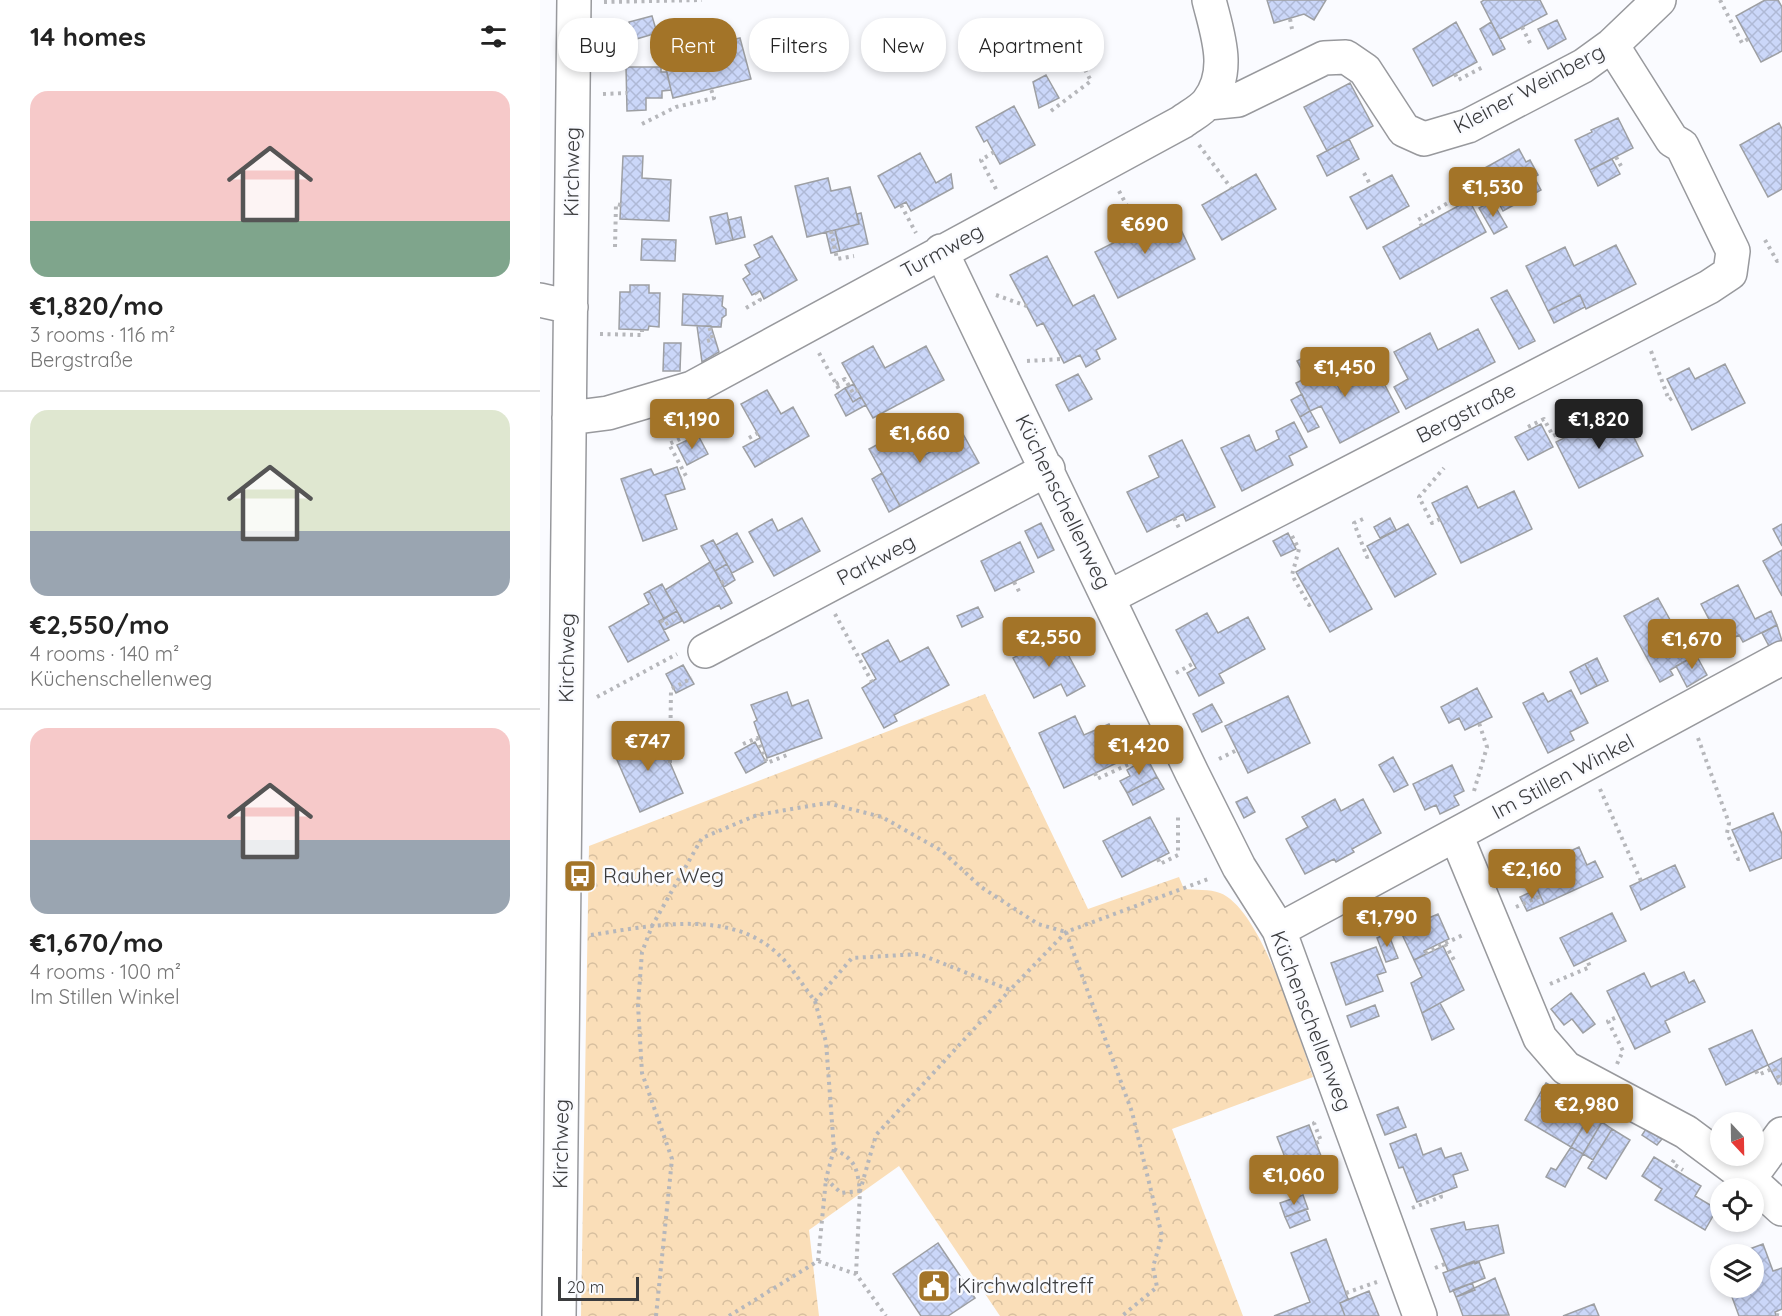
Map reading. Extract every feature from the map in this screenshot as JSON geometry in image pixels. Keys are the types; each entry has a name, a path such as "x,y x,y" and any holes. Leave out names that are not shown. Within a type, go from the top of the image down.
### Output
{"street":[{"path":"1195,112 1221,78 1222,50 1209,0"},
{"name":"Kleiner Weinberg","path":"1195,112 1238,100 1324,58 1346,57 1365,70 1404,130 1424,140 1468,126 1582,66 1612,45 1659,0"},
{"name":"Kirchweg","path":"559,1316 551,1075 553,757 566,714 569,418 560,314 574,1"},
{"name":"Kleiner Weinberg","path":"1612,45 1672,140 1682,146"},
{"name":"Turmweg","path":"569,418 608,414 692,388 1195,112"},
{"name":"Bergstraße","path":"1109,597 1709,287 1730,273 1733,251 1682,146"},
{"name":"Küchenschellenweg","path":"941,251 1239,867 1279,930 1420,1316"},
{"name":"Parkweg","path":"705,651 1048,469"},
{"name":"Im Stillen Winkel","path":"1279,930 1782,658"},
{"path":"1456,835 1540,1038 1566,1068 1686,1132 1748,1178"},
{"path":"1750,1178 1782,1134"},
{"path":"1764,1193 1782,1209"}],"path":[{"path":"574,1 702,0"},
{"path":"1720,0 1742,43 1748,39"},
{"path":"1290,19 1292,29"},
{"path":"1522,27 1531,45"},
{"path":"1455,74 1458,80 1485,66"},
{"path":"1051,111 1091,81 1086,72"},
{"path":"642,124 676,107 714,98 711,89"},
{"path":"1195,112 1231,188"},
{"path":"994,152 981,160 1010,214"},
{"path":"1616,157 1621,166"},
{"path":"1105,163 1140,230"},
{"path":"1364,173 1371,186"},
{"path":"1483,195 1492,190"},
{"path":"1422,226 1418,220 1455,199"},
{"path":"615,247 616,204 621,205"},
{"path":"831,231 837,259 854,256"},
{"path":"1765,240 1777,261 1782,259"},
{"path":"746,309 760,300 756,293"},
{"path":"560,314 642,336 642,330"},
{"path":"707,341 713,339 709,326"},
{"path":"804,326 840,391"},
{"path":"1651,351 1669,400 1675,396"},
{"path":"836,384 845,379 853,393 858,390"},
{"path":"1528,427 1544,419 1553,436 1603,411 1607,420 1602,423"},
{"path":"749,438 758,433"},
{"path":"680,439 669,444 686,476 681,478"},
{"path":"1440,519 1432,523 1419,497 1444,468"},
{"path":"1279,510 1299,549 1292,575 1309,605 1313,602"},
{"path":"1363,519 1354,524 1367,557 1372,555"},
{"path":"721,583 727,580"},
{"path":"1014,582 1020,593"},
{"path":"821,589 872,682"},
{"path":"661,620 664,625 673,620"},
{"path":"566,714 681,652 705,651 696,676 671,689 670,763"},
{"path":"1687,710 1729,823 1727,833 1738,859 1744,857"},
{"path":"1473,793 1487,747 1479,723"},
{"path":"743,744 758,738 767,763 788,755 786,751"},
{"path":"1095,773 1097,778 1154,752 1157,758"},
{"path":"1589,763 1641,881"},
{"path":"656,1316 672,1159 642,1072 638,1005 642,952 652,926 702,838 757,815 826,803 882,817 942,851 981,887 1038,924 1066,932"},
{"path":"1158,859 1160,864 1178,855 1178,808"},
{"path":"860,1191 876,1135 1066,932 1239,867"},
{"path":"1425,953 1492,922"},
{"path":"583,936 652,926 723,926 757,938 778,954 815,1001 826,1042 834,1149 826,1179 818,1260"},
{"path":"1066,932 1132,1112 1162,1236 1153,1267 1157,1287 1122,1316"},
{"path":"1445,944 1454,960 1450,962"},
{"path":"815,1001 852,958 919,954 1010,990"},
{"path":"1522,997 1590,967 1587,960"},
{"path":"1605,1088 1623,1051 1608,1022 1619,1016"},
{"path":"1755,1071 1758,1076 1774,1068 1782,1085"},
{"path":"834,1149 850,1157 857,1173 860,1191 856,1274"},
{"path":"826,1179 841,1193 860,1191"},
{"path":"818,1260 856,1274 886,1316"},
{"path":"729,1316 818,1260"},
{"path":"1776,1315 1782,1316"}],"green space":[{"path":"985,694 1088,909 1179,877 1184,889 1220,893 1235,904 1250,923 1277,975 1313,1077 1172,1129 1243,1316 1000,1316 899,1166 809,1230 819,1316 581,1316 589,846"}],"building":[{"path":"1267,0 1326,0 1314,20 1304,14 1274,23"},
{"path":"1484,0 1540,0 1547,14 1500,39 1481,2"},
{"path":"1765,0 1778,0 1782,7 1782,51 1761,62 1736,16"},
{"path":"652,16 650,35 638,39 638,20"},
{"path":"1557,20 1566,39 1548,49 1538,29"},
{"path":"1456,22 1477,62 1433,86 1413,49"},
{"path":"1491,22 1505,49 1493,55 1480,29"},
{"path":"740,38 751,79 673,98 667,72 737,72 737,39"},
{"path":"638,67 650,67 650,72 667,72 671,90 662,91 662,98 646,98 646,110 627,111 626,72 638,72"},
{"path":"1046,75 1059,98 1039,108 1033,82"},
{"path":"1350,83 1373,126 1327,151 1304,107"},
{"path":"1014,106 1035,145 1000,164 987,140 984,142 976,127"},
{"path":"1618,118 1633,148 1590,170 1575,140"},
{"path":"1779,123 1782,129 1782,189 1768,197 1740,145"},
{"path":"1349,139 1359,159 1327,176 1317,156"},
{"path":"1519,149 1526,162 1530,160 1538,175 1534,177 1541,190 1503,211 1481,170"},
{"path":"920,153 936,183 951,174 953,188 911,211 906,202 895,208 878,176"},
{"path":"623,156 643,156 642,178 671,180 669,221 620,219"},
{"path":"1612,159 1620,174 1598,186 1590,170"},
{"path":"1256,174 1276,209 1222,240 1202,205"},
{"path":"1392,175 1409,206 1367,229 1350,197"},
{"path":"828,178 831,191 850,187 859,224 807,237 795,186"},
{"path":"1469,200 1486,232 1400,279 1383,247"},
{"path":"1492,201 1507,227 1494,234 1479,208"},
{"path":"727,213 733,240 716,244 710,217"},
{"path":"861,213 868,244 840,251 835,230 859,224 857,214"},
{"path":"1173,213 1195,259 1118,298 1095,252"},
{"path":"741,217 745,237 733,240 728,220"},
{"path":"835,230 840,251 831,253 826,232"},
{"path":"772,236 797,280 764,299 760,291 752,295 743,279 750,274 745,265 760,257 754,245"},
{"path":"642,239 676,240 675,261 641,260"},
{"path":"1616,245 1636,284 1586,309 1580,295 1548,311 1526,266 1565,247 1574,266"},
{"path":"1047,256 1073,306 1094,295 1116,339 1096,350 1100,359 1086,367 1080,355 1064,363 1043,323 1037,326 1010,275"},
{"path":"630,285 649,285 649,293 660,293 659,327 649,326 648,330 619,329 620,292 630,292"},
{"path":"1507,290 1535,341 1519,349 1491,298"},
{"path":"683,294 723,296 722,306 726,309 726,315 722,318 721,327 682,325"},
{"path":"1580,295 1585,307 1554,323 1548,311"},
{"path":"697,326 711,326 719,352 702,362"},
{"path":"1478,329 1495,362 1406,409 1394,387 1408,379 1394,352 1430,333 1438,350"},
{"path":"664,343 681,343 680,371 663,371"},
{"path":"873,346 885,368 926,346 944,380 873,418 842,363"},
{"path":"1319,349 1341,392 1378,372 1399,412 1340,443 1321,406 1310,411 1296,383 1306,378 1297,361"},
{"path":"1725,364 1745,403 1692,430 1667,379 1689,368 1695,379"},
{"path":"1078,374 1092,399 1069,411 1056,385"},
{"path":"854,384 861,397 853,402 845,388"},
{"path":"845,388 853,402 861,397 866,405 846,416 835,395"},
{"path":"767,390 781,414 793,407 809,436 755,467 743,447 760,438 741,404"},
{"path":"1302,394 1310,411 1300,417 1291,400"},
{"path":"705,406 715,426 698,435 687,414"},
{"path":"1310,411 1319,427 1308,432 1300,417"},
{"path":"1624,417 1643,456 1579,488 1556,442 1600,420 1604,427"},
{"path":"1294,422 1307,447 1289,456 1293,465 1242,491 1221,448 1249,435 1256,451 1279,439 1276,431"},
{"path":"1541,424 1553,447 1528,460 1515,437"},
{"path":"908,428 923,456 963,434 979,463 900,506 869,449"},
{"path":"698,435 708,454 687,465 677,445"},
{"path":"1182,440 1215,507 1186,521 1183,514 1147,532 1127,492 1159,477 1149,456"},
{"path":"677,467 685,489 665,495 677,529 643,541 621,479 651,469 654,475"},
{"path":"882,473 900,506 889,512 872,479"},
{"path":"1467,486 1478,508 1514,491 1532,529 1461,563 1432,503"},
{"path":"802,518 820,551 774,576 749,532 772,519 778,531"},
{"path":"1390,518 1396,530 1380,538 1374,527"},
{"path":"1041,523 1054,550 1038,558 1025,531"},
{"path":"1408,524 1436,574 1395,597 1367,546"},
{"path":"1782,524 1782,546 1773,529"},
{"path":"737,533 753,562 732,573 716,545"},
{"path":"1288,533 1296,549 1281,556 1273,541"},
{"path":"713,540 727,564 715,571 701,546"},
{"path":"1020,542 1034,572 995,591 981,561"},
{"path":"1338,548 1372,609 1330,632 1296,572"},
{"path":"1782,550 1782,596 1763,561"},
{"path":"710,562 732,603 721,609 719,605 684,623 665,590"},
{"path":"727,564 735,580 724,587 715,571"},
{"path":"662,584 677,611 664,619 649,591"},
{"path":"1738,585 1755,619 1771,611 1777,625 1743,642 1739,635 1722,644 1701,604"},
{"path":"649,591 664,619 659,621 669,640 628,662 609,627 649,604 644,594"},
{"path":"1658,598 1691,658 1670,670 1673,675 1660,682 1624,616"},
{"path":"978,607 983,617 962,627 957,616"},
{"path":"677,611 682,621 664,630 659,621"},
{"path":"1207,613 1218,633 1248,617 1265,649 1219,674 1224,683 1199,696 1187,673 1196,668 1176,630"},
{"path":"1777,625 1782,641 1770,648 1762,633"},
{"path":"1057,634 1085,686 1067,696 1061,684 1034,698 1013,658"},
{"path":"888,640 900,662 928,647 949,685 894,715 897,721 884,728 862,688 876,679 862,654"},
{"path":"1695,653 1707,675 1687,687 1676,666 1691,658 1689,656"},
{"path":"1597,658 1608,681 1597,686 1585,664"},
{"path":"1585,664 1597,686 1581,694 1570,672"},
{"path":"683,665 694,684 676,693 666,674"},
{"path":"1477,688 1492,717 1465,730 1459,718 1449,723 1441,707"},
{"path":"1571,690 1588,723 1570,732 1574,740 1548,753 1523,703 1543,693 1548,702"},
{"path":"787,692 792,706 808,700 822,738 767,758 754,722 757,720 751,705"},
{"path":"1288,696 1310,743 1248,773 1225,726"},
{"path":"1212,704 1222,722 1202,732 1193,714"},
{"path":"1075,716 1084,735 1109,724 1125,759 1064,788 1039,733"},
{"path":"657,732 683,793 640,812 613,751"},
{"path":"755,742 766,762 746,773 735,753"},
{"path":"1393,757 1408,785 1394,792 1379,765"},
{"path":"1147,758 1157,777 1127,793 1120,781 1130,776 1127,770"},
{"path":"1452,765 1464,791 1454,796 1459,805 1440,814 1436,805 1425,810 1413,784"},
{"path":"1157,777 1164,789 1133,805 1127,793"},
{"path":"1247,797 1255,812 1244,818 1236,802"},
{"path":"1335,799 1341,811 1363,799 1381,833 1352,849 1354,852 1336,862 1334,859 1305,874 1286,839 1308,827 1302,817"},
{"path":"1773,813 1782,834 1782,858 1750,871 1732,830"},
{"path":"1150,817 1169,853 1122,877 1103,841"},
{"path":"1579,847 1587,865 1595,861 1603,877 1544,904 1529,870"},
{"path":"1675,865 1685,887 1641,910 1630,886"},
{"path":"1537,889 1544,904 1527,911 1520,897"},
{"path":"1612,913 1626,941 1574,966 1560,938"},
{"path":"1438,914 1449,939 1424,951 1426,954 1414,960 1400,930"},
{"path":"1388,933 1398,958 1386,962 1377,938"},
{"path":"1443,946 1464,990 1422,1013 1411,983 1422,977 1414,960"},
{"path":"1376,947 1386,972 1377,975 1383,991 1346,1005 1331,963"},
{"path":"1684,972 1689,983 1694,980 1705,1002 1665,1021 1670,1032 1635,1049 1607,991 1644,973 1651,987"},
{"path":"1571,993 1595,1024 1583,1033 1572,1019 1564,1025 1551,1009"},
{"path":"1440,1003 1454,1029 1432,1040 1422,1013"},
{"path":"1375,1005 1379,1016 1351,1027 1347,1016"},
{"path":"1752,1030 1768,1065 1726,1085 1709,1049"},
{"path":"1782,1058 1782,1082 1778,1084 1768,1065"},
{"path":"1546,1083 1593,1109 1571,1147 1525,1120"},
{"path":"1398,1107 1406,1127 1385,1135 1377,1115"},
{"path":"1590,1115 1602,1122 1583,1154 1571,1147"},
{"path":"1602,1122 1612,1129 1593,1160 1583,1154"},
{"path":"1309,1125 1325,1166 1293,1178 1277,1137"},
{"path":"1612,1129 1630,1140 1606,1179 1588,1168"},
{"path":"1646,1129 1662,1139 1657,1145 1642,1135"},
{"path":"1416,1134 1423,1155 1441,1148 1445,1158 1461,1153 1468,1170 1453,1175 1457,1187 1417,1202 1403,1167 1399,1168 1390,1144"},
{"path":"1571,1147 1583,1154 1565,1187 1546,1177 1551,1168 1556,1170"},
{"path":"1654,1157 1701,1186 1695,1196 1710,1205 1710,1221 1705,1230 1655,1200 1662,1189 1642,1176"},
{"path":"1303,1195 1308,1209 1285,1217 1280,1203"},
{"path":"1306,1209 1310,1220 1290,1228 1285,1217"},
{"path":"1464,1222 1466,1230 1498,1225 1504,1253 1448,1271 1431,1229"},
{"path":"1326,1239 1348,1299 1340,1303 1345,1316 1274,1316 1310,1302 1291,1253"},
{"name":"Kirchwaldtreff","path":"938,1243 975,1298 948,1316 921,1316 893,1274"},
{"path":"1764,1247 1773,1271 1782,1268 1782,1309 1775,1312 1776,1316 1739,1316 1732,1298 1764,1298"},
{"path":"1474,1261 1475,1264 1479,1262 1485,1278 1450,1292 1443,1273"},
{"path":"1495,1278 1509,1315 1463,1316 1456,1297"},
{"path":"1472,1283 1475,1290 1456,1297 1453,1290"},
{"path":"1369,1291 1379,1316 1345,1316 1340,1303"},
{"path":"1594,1304 1599,1316 1563,1316"}],"place":[{"name":"Rauher Weg","path":"580,876"},
{"name":"Kirchwaldtreff","path":"934,1286"}]}
